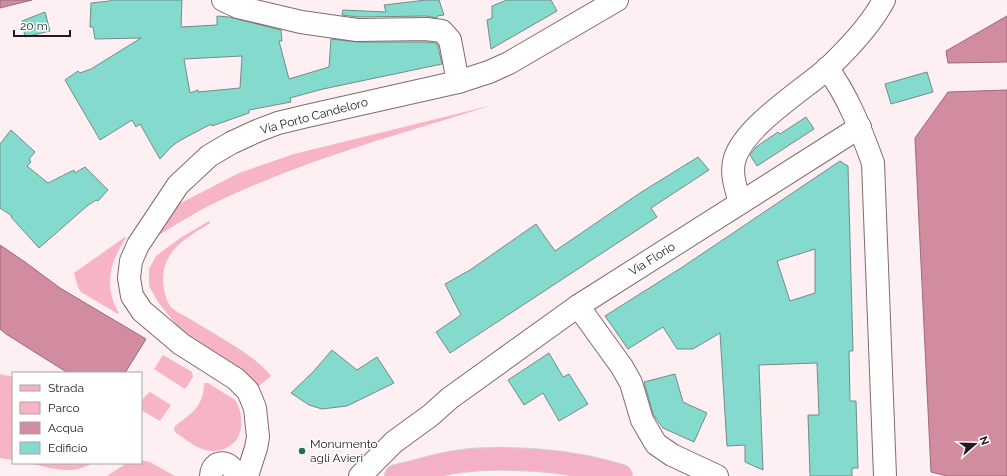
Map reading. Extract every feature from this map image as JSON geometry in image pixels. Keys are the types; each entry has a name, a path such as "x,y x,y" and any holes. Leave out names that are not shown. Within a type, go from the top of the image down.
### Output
{"main road":[{"path":"396,476 454,462 505,459 545,461 586,467 612,474"}],"street":[{"path":"223,0 238,7 301,22 357,30 426,29 442,31 450,40 458,82"},
{"name":"Via Porto Candeloro","path":"247,476 258,437 257,418 248,392 236,378 192,352 142,311 132,296 129,278 131,261 138,245 178,185 209,156 231,143 257,131 278,123 458,82 489,72 509,63 617,0"},
{"path":"740,203 733,179 734,159 743,142 760,123 827,68 869,23 884,0"},
{"path":"827,68 839,83 860,127 873,163 885,476"},
{"name":"Via Florio","path":"360,476 394,442 431,415 450,398 578,306 860,127"},
{"path":"578,306 622,367 631,383 642,420 656,444 694,472 717,476"},
{"path":"211,476 213,469 222,463 230,465 235,471 236,476"}],"green space":[{"path":"493,105 391,136 290,171 216,202 154,238 173,207 239,173 294,154"},
{"path":"209,221 210,223 179,245 168,259 164,268 163,278 166,297 169,304 175,311 234,345 264,368 271,376 255,389 183,333 158,302 149,286 149,269 156,256 180,238"},
{"path":"125,237 126,238 116,256 110,274 111,293 119,313 118,314 81,292 74,273"},
{"path":"163,355 192,372 193,377 185,389 154,369"},
{"path":"0,374 12,377 12,460 0,458"},
{"path":"204,383 208,383 235,400 241,414 241,430 237,439 229,446 219,451 207,451 202,449 189,442 174,430 175,426 196,408 202,398"},
{"path":"150,392 171,405 160,421 142,411 142,400"},
{"path":"142,460 150,462 175,476 107,476 125,464 142,464"},
{"path":"32,464 91,464 77,469 53,469"}],"water":[{"path":"0,0 32,0 0,8"},
{"path":"1007,16 1007,62 948,63 946,51"},
{"path":"1007,90 1007,476 947,476 931,472 915,138 948,92"},
{"path":"0,245 60,288 146,339 126,372 66,372 0,329"}],"building":[{"path":"182,0 181,27 217,25 217,16 229,17 281,30 282,41 279,41 289,79 329,67 331,39 357,42 436,43 442,64 323,89 290,98 291,102 249,110 249,113 212,126 211,124 179,141 160,159 140,124 136,127 132,120 100,140 65,80 78,71 80,73 91,69 141,38 95,39 93,27 90,27 91,3 110,1","holes":["242,56 240,88 198,92 198,90 190,93 184,59"]},
{"path":"439,0 444,15 437,16 437,18 426,16 358,17 342,15 343,10 386,12 384,5"},
{"path":"507,0 551,0 557,11 491,49 487,20 492,18 492,6"},
{"path":"45,12 50,31 25,37 22,21"},
{"path":"927,72 933,92 891,104 885,84"},
{"path":"806,117 814,129 757,166 750,155 756,147 778,132 780,134"},
{"path":"11,130 35,152 29,159 31,162 27,166 48,183 74,170 75,173 85,167 108,190 98,201 96,200 87,206 39,248 11,217 12,216 0,208 0,144"},
{"path":"698,157 709,170 651,208 657,217 450,353 436,332 461,315 445,284 470,270 536,224 555,251 640,193"},
{"path":"840,161 848,166 853,351 849,351 850,401 856,401 858,468 852,468 852,476 810,476 808,415 819,415 817,363 759,365 763,470 745,462 745,445 727,446 720,333 693,349 677,349 663,327 628,349 605,316 681,268","holes":["815,249 815,293 790,301 777,261"]},
{"path":"332,350 357,370 377,357 394,383 347,406 322,409 309,405 291,393 313,372"},
{"path":"549,353 563,377 569,374 588,404 559,421 543,393 524,405 508,380"},
{"path":"675,374 683,402 707,413 694,442 663,428 653,414 644,382"}],"place":[{"name":"Monumento agli Avieri","path":"302,451"}]}
